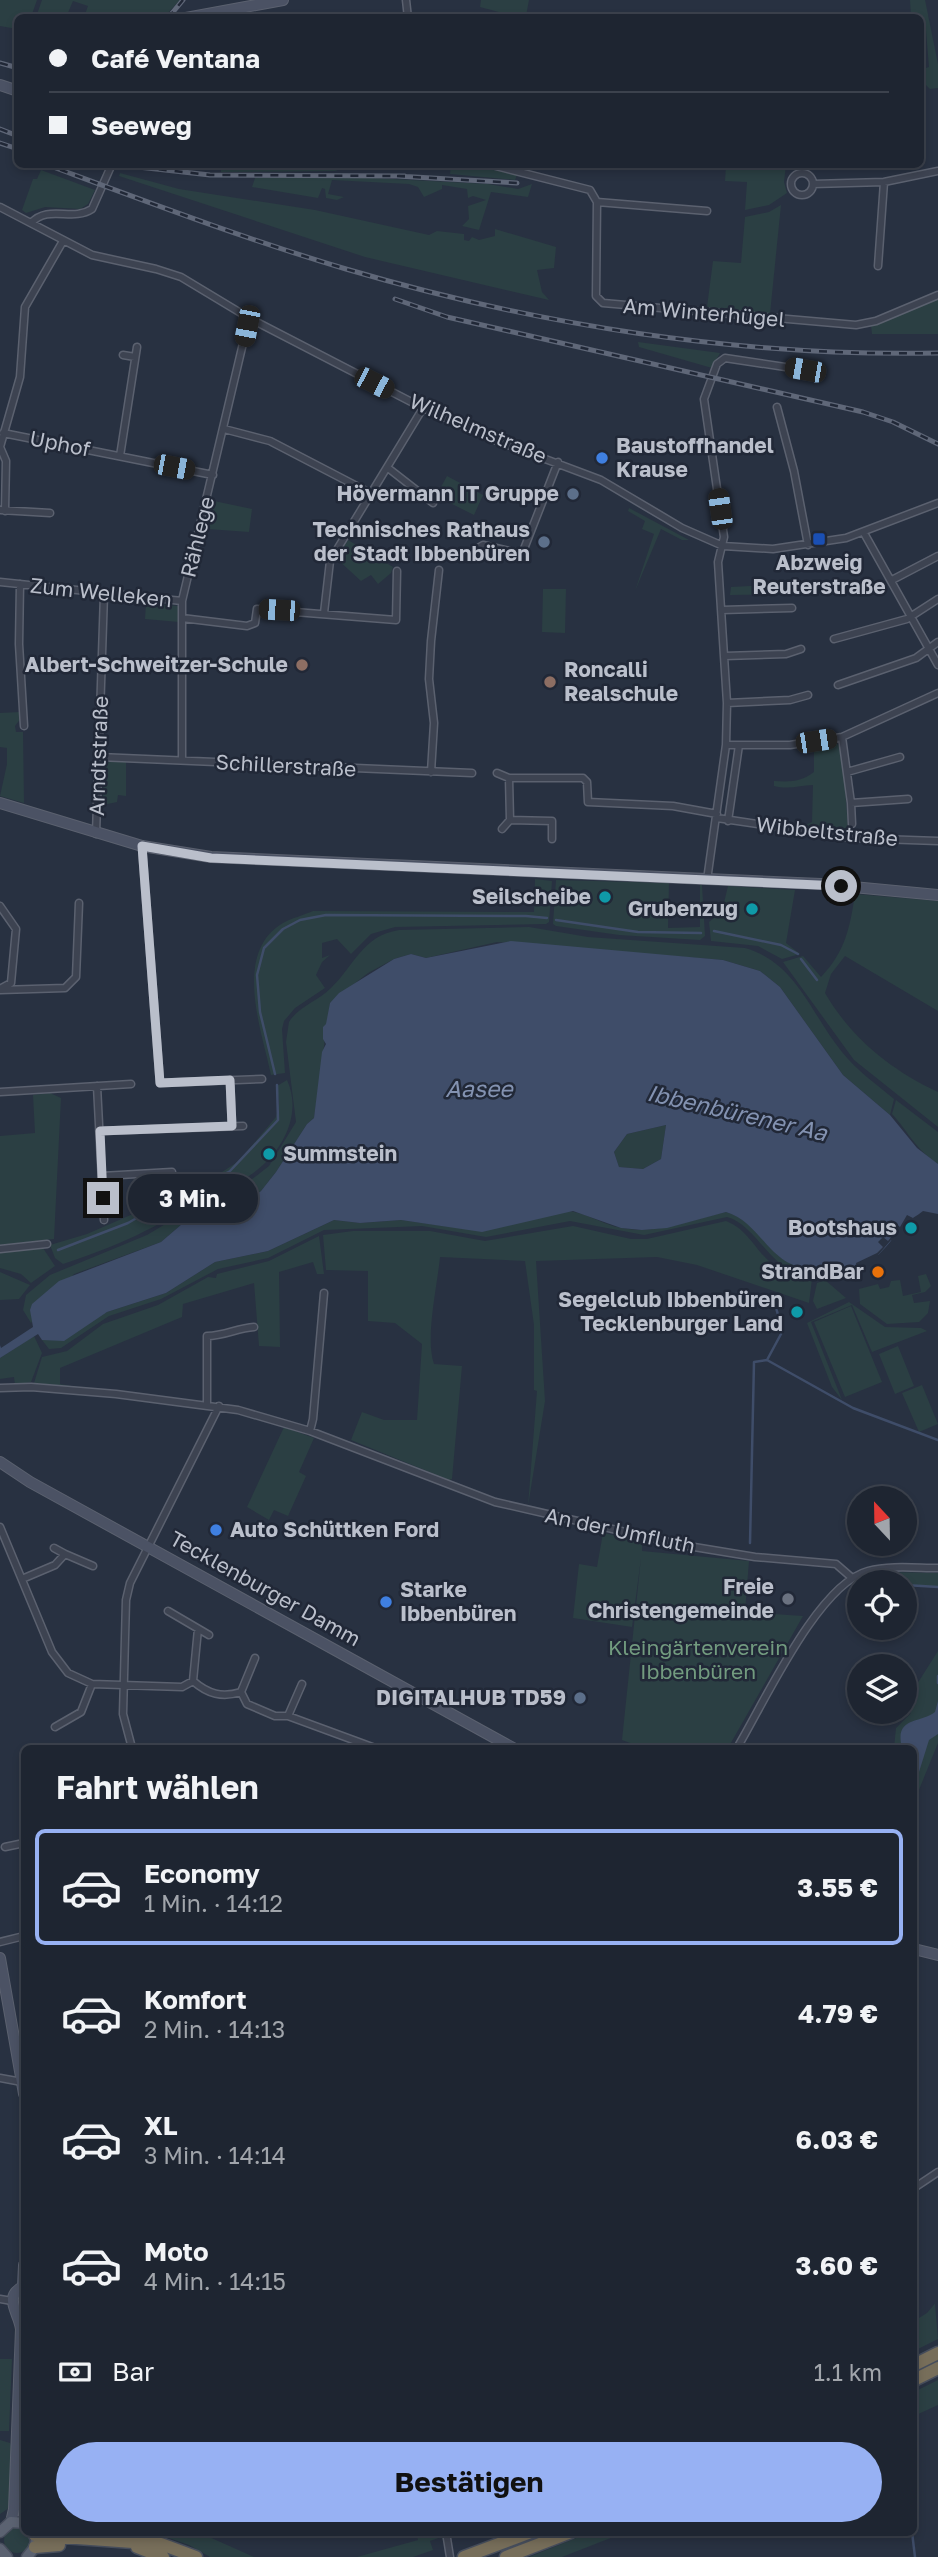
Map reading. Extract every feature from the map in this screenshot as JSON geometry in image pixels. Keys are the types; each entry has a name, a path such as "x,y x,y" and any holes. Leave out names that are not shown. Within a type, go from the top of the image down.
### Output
{"highway":[{"path":"917,2364 938,2353"},
{"path":"917,2378 938,2368"},
{"path":"464,2557 520,2536"},
{"path":"506,2557 561,2536"},
{"path":"33,2543 130,2546 148,2549 163,2557"},
{"path":"33,2543 160,2544 196,2557"}],"main road":[{"path":"216,14 283,0"},
{"path":"0,803 142,846 211,858 821,884 938,894"},
{"name":"Tecklenburger Damm","path":"0,1462 30,1482 508,1745"},
{"path":"917,1950 938,1955"},
{"path":"0,1958 21,2071"},
{"path":"21,2288 15,2292 12,2301 21,2316"},
{"path":"0,2532 11,2522 21,2347"},
{"path":"11,2522 21,2523"},
{"path":"0,2549 7,2557"}],"street":[{"path":"31,223 47,213 80,215 92,209 110,168"},
{"path":"504,168 590,190 597,202 707,211"},
{"path":"813,184 884,182 938,172"},
{"path":"878,266 884,182"},
{"name":"Am Winterhügel","path":"597,202 596,296 603,303 856,325 876,321 938,295"},
{"name":"Wilhelmstraße","path":"0,206 92,256 181,277 249,318 423,408 492,439 558,462 632,496 682,528 723,546 773,549 808,545 864,533 938,503"},
{"path":"50,513 2,510 6,461 0,447 20,377 25,307 63,241"},
{"name":"Rählege","path":"182,761 182,601 249,318"},
{"name":"Uphof","path":"120,456 137,346"},
{"path":"123,355 135,357"},
{"path":"707,880 726,745 726,703 718,562 723,546 704,399 718,364 725,358 805,370"},
{"path":"777,407 794,471 808,545"},
{"path":"324,612 330,561 423,408"},
{"path":"224,429 270,441 370,493"},
{"name":"Uphof","path":"2,433 213,475"},
{"path":"478,548 482,545 522,554 558,462"},
{"path":"388,468 405,478 421,496 433,503"},
{"path":"864,533 938,665"},
{"path":"892,580 938,556"},
{"path":"431,772 434,723 429,679 439,570"},
{"name":"Zum Welleken","path":"183,618 247,626 255,623 257,609 324,612 396,620 397,571"},
{"name":"Zum Welleken","path":"0,582 182,601"},
{"name":"Zum Welleken","path":"20,584 19,644 24,726"},
{"name":"Arndtstraße","path":"96,834 104,594"},
{"path":"834,639 861,634 911,615 938,599"},
{"path":"722,610 792,608"},
{"path":"838,685 885,671 931,649 938,642"},
{"path":"725,656 786,654 801,649"},
{"path":"726,745 790,745 842,737 938,693"},
{"path":"726,703 790,700 807,695"},
{"path":"842,737 852,824"},
{"path":"728,821 738,745"},
{"name":"Schillerstraße","path":"99,757 472,773"},
{"path":"847,772 900,757"},
{"path":"497,773 509,778 510,820 502,828"},
{"name":"Wibbeltstraße","path":"509,778 583,778 587,782 588,802 673,806 728,821 851,838 938,841"},
{"path":"851,803 908,799"},
{"path":"510,820 552,821 552,839"},
{"path":"142,846 160,1083 262,1079"},
{"path":"0,990 65,988 76,977 79,903"},
{"path":"0,906 3,916 16,929 10,983 0,990"},
{"path":"230,1080 232,1126"},
{"path":"0,1092 131,1084"},
{"path":"97,1086 104,1220"},
{"path":"100,1131 243,1126"},
{"path":"102,1176 172,1172"},
{"path":"0,1249 47,1244"},
{"path":"310,1431 324,1293"},
{"path":"208,1404 207,1336 224,1336 238,1328 254,1327"},
{"name":"An der Umfluth","path":"0,1388 31,1387 219,1406 310,1431 495,1502 682,1545 755,1557 836,1564 847,1573"},
{"path":"131,1745 123,1714 126,1600 130,1583 219,1406"},
{"path":"0,1527 59,1663 68,1673 92,1684 182,1687 193,1681"},
{"path":"54,1548 93,1566"},
{"path":"22,1579 55,1565 65,1554"},
{"path":"876,1570 938,1568"},
{"path":"739,1745 821,1605 847,1582"},
{"path":"168,1611 209,1635"},
{"path":"193,1681 198,1629"},
{"path":"255,1658 241,1692 247,1704 275,1716 288,1716 367,1745"},
{"path":"193,1681 204,1690 226,1696 241,1692"},
{"path":"55,1727 81,1712 92,1684"},
{"path":"288,1716 302,1684"},
{"path":"5,1847 14,1848 21,1844"},
{"path":"0,1942 21,1937"},
{"path":"0,2078 21,2082"},
{"path":"917,2184 938,2172"},
{"path":"0,2299 12,2301"},
{"path":"447,2536 450,2557"}],"green space":[{"path":"0,0 37,0 32,14 14,14 14,28 0,26"},
{"path":"42,0 180,0 167,14 85,14 88,6 73,1 67,14 37,14"},
{"path":"481,0 529,0 526,14 506,14 480,7"},
{"path":"910,0 925,0 938,64 938,88 930,89 925,84 924,69 929,67 924,14 911,14"},
{"path":"221,168 330,168 338,171 221,172"},
{"path":"451,168 484,168 517,175 515,180 450,174"},
{"path":"726,168 786,168 784,182 787,193 769,205 745,210 747,182 725,181"},
{"path":"41,170 95,190 88,204 80,209 45,207 26,213 22,210 33,179 37,179"},
{"path":"120,173 179,189 315,210 429,235 437,231 464,234 464,240 469,241 472,237 479,240 495,236 495,229 556,247 554,268 537,270 542,292 549,300 365,257 119,176"},
{"path":"354,177 488,184 518,189 532,184 528,197 491,192 479,230 462,226 469,219 468,206 486,200 473,196 468,198 467,189 442,185 442,189 424,197 418,187 409,184 332,180 328,194 344,197 337,200 326,198 325,189 322,188 318,198 252,187 255,178"},
{"path":"781,205 770,314 707,307 713,261 741,263 745,217 769,212"},
{"path":"938,298 938,334 872,334 871,325"},
{"path":"638,342 720,353 712,368 639,347"},
{"path":"447,476 483,495 474,515 436,496"},
{"path":"214,501 252,509 249,532 207,529"},
{"path":"629,508 689,540 682,540 661,529 635,591 654,534 642,529 645,521 628,511"},
{"path":"348,540 393,567 391,573 378,584 371,575 361,581 337,559"},
{"path":"788,584 795,588 793,594 730,595 731,587"},
{"path":"543,589 566,589 565,633 542,632"},
{"path":"146,603 178,606 179,622 145,619"},
{"path":"20,712 21,718 15,726 16,732 23,732 24,803 0,796 7,764 7,748 0,747 0,713"},
{"path":"836,742 841,749 844,771 848,830 841,833 799,828 812,822 813,785 780,787 774,786 774,781 805,778 814,772 814,746"},
{"path":"107,762 126,762 126,796 118,795 117,802 103,805 104,765"},
{"path":"535,879 552,881 549,922 546,924 395,927 371,934 351,954 337,939 322,943 322,958 330,955 322,962 316,975 325,988 295,1008 284,1021 282,1029 285,1073 271,1075 257,1015 254,973 258,953 267,936 283,923 313,911 534,912"},
{"path":"556,880 669,883 668,928 700,927 702,885 705,936 700,940 619,935 556,926 553,924"},
{"path":"728,886 795,890 786,943 800,954 782,959 758,946 711,941 709,922 722,911"},
{"path":"855,894 938,901 938,1011 845,956 831,974 825,993 847,1025 874,1052 904,1074 938,1092 938,1127 854,1060 783,962 803,956 821,977 841,949"},
{"path":"529,927 588,937 745,948 763,955 790,977 848,1059 894,1099 890,1115 843,1075 780,987 760,971 723,960 497,942 426,958 411,954 394,959 368,973 330,1003 314,1118 307,1124 261,1191 248,1201 208,1209 189,1218 161,1242 74,1274 31,1323 23,1310 26,1295 50,1275 147,1235 202,1202 251,1180 269,1166 296,1122 286,1042 289,1022 298,1012 331,988 376,938 399,930"},
{"path":"287,1080 292,1095 290,1124 275,1151 253,1173 240,1181 204,1194 153,1227 118,1244 63,1264 55,1258 50,1245 87,1234 149,1207 187,1183 222,1172 239,1161 276,1117 279,1102 277,1086"},
{"path":"50,1093 61,1098 54,1239 0,1245 0,1136 35,1133 33,1095"},
{"path":"896,1100 938,1132 938,1164 918,1146 892,1114"},
{"path":"666,1125 661,1159 643,1169 619,1167 614,1152 627,1134"},
{"path":"564,1211 635,1230 662,1228 726,1212 750,1226 787,1262 820,1270 805,1274 792,1271 770,1254 750,1232 727,1217 644,1235 570,1221 486,1237 422,1226 324,1230 268,1258 218,1269 161,1299 109,1316 61,1348 49,1349 42,1340 107,1312 166,1293 215,1262 268,1251 334,1220 360,1223 401,1220 481,1231"},
{"path":"726,1221 745,1234 775,1266 812,1279 809,1303 697,1265 657,1257 536,1261 545,1401 528,1506 537,1391 534,1390 534,1325 525,1261 440,1257 431,1327 434,1364 462,1366 452,1479 351,1440 362,1412 384,1420 417,1420 422,1344 395,1323 368,1321 368,1271 326,1270 323,1235 353,1231 430,1231 485,1241 573,1226 631,1239 647,1239"},
{"path":"319,1236 324,1274 317,1274 313,1262 279,1272 280,1347 259,1346 254,1283 183,1304 182,1317 60,1368 60,1384 89,1389 34,1383 42,1357 67,1351 103,1324 158,1305 208,1277 216,1278 217,1274 269,1261"},
{"path":"43,1248 55,1266 31,1283 21,1274 0,1268 0,1253"},
{"path":"0,1272 30,1285 19,1299 0,1300"},
{"path":"926,1274 931,1286 925,1292 912,1295 914,1303 930,1301 928,1313 919,1322 887,1324 860,1304 859,1289 878,1284 880,1289 889,1287 891,1281 900,1280 903,1296 921,1292 918,1276"},
{"path":"825,1280 846,1298 817,1309 813,1301 817,1283"},
{"path":"849,1302 885,1327 921,1328 927,1331 872,1352 852,1305 811,1322 842,1400 832,1387 807,1323"},
{"path":"851,1306 882,1382 845,1397 814,1322"},
{"path":"34,1336 42,1353 31,1382 15,1385 14,1377 0,1379 0,1358"},
{"path":"898,1346 914,1386 895,1394 879,1354"},
{"path":"922,1385 938,1424 919,1432 902,1393"},
{"path":"284,1427 314,1438 299,1472 306,1476 288,1516 274,1510 269,1520 247,1507"},
{"name":"Kleingärtenverein Ibbenbüren","path":"603,1533 642,1541 642,1551 749,1561 745,1612 803,1616 730,1745 636,1745 622,1740 641,1558 632,1627 573,1618 579,1564 597,1567"},
{"path":"917,1573 938,1573 938,1587 917,1586"},
{"path":"938,1651 938,1743 917,1795 917,1745 894,1745 896,1728 900,1724 917,1724 917,1684"},
{"path":"938,2300 935,2304 938,2339 917,2350 917,2319 927,2313"},
{"path":"0,2359 12,2359 9,2431 0,2431"},
{"path":"938,2380 938,2405 917,2415 917,2390"},
{"path":"0,2440 10,2443 14,2454 12,2506 0,2514"},
{"path":"12,2528 21,2528 21,2536 29,2536 29,2545 22,2552 12,2552 5,2545 5,2535"},
{"path":"163,2536 207,2536 254,2557 210,2557 189,2545"},
{"path":"417,2536 444,2536 446,2547 441,2537 430,2541 433,2550 413,2557 357,2557 418,2540"},
{"path":"581,2536 616,2536 562,2557 529,2557"}],"water":[{"name":"Aasee","path":"511,941 723,960 760,971 780,987 843,1075 890,1115 917,1148 938,1164 938,1214 923,1211 905,1224 870,1262 853,1269 843,1269 842,1264 822,1269 796,1266 774,1252 738,1217 726,1212 667,1228 642,1230 621,1228 573,1211 482,1232 401,1220 360,1223 334,1220 268,1251 215,1262 166,1293 107,1312 64,1341 42,1340 38,1334 0,1358 0,1345 1,1348 33,1327 30,1310 32,1304 59,1281 161,1242 189,1218 208,1209 248,1201 261,1191 307,1124 314,1118 322,1052 326,1044 323,1027 330,1003 339,993 394,959 411,954 426,958","holes":["666,1125 661,1159 643,1169 619,1167 614,1152 627,1134"]},
{"path":"938,1701 938,1734 929,1740 917,1778 917,1745 902,1745 902,1731 908,1724 917,1724 917,1720 935,1712"}],"pier":[{"path":"907,1215 913,1218 907,1228 894,1242 891,1240 878,1255 879,1258 858,1273 856,1263 877,1253 883,1247 878,1242 883,1237 888,1241 897,1230 891,1220 900,1227"}],"waterway":[{"path":"275,1074 260,1012 257,975 264,948 283,929 300,920 326,915 547,918"},
{"path":"556,920 638,932 701,933"},
{"path":"714,931 781,945 798,954"},
{"path":"801,959 817,980"},
{"path":"58,1250 128,1223 175,1196 229,1172 278,1120 277,1085"},
{"path":"773,1297 782,1329"},
{"path":"750,1543 754,1362 767,1360 781,1334"},
{"path":"767,1360 853,1408 938,1440"},
{"path":"917,1586 938,1587"},
{"path":"938,1676 938,1683"},
{"path":"912,2536 915,2557"}],"railway":[{"path":"171,14 183,0"},
{"path":"0,63 14,67"},
{"path":"0,129 14,134"},
{"path":"0,143 14,148"},
{"path":"56,168 308,257 418,289 491,306 639,334 714,343 864,353 938,353"},
{"path":"147,168 210,175 405,176"},
{"path":"397,176 517,183"},
{"path":"395,299 447,317 863,412 893,422 938,444"}],"place":[{"name":"Baustoffhandel Krause","path":"602,458"},
{"name":"Hövermann IT Gruppe","path":"573,494"},
{"name":"Abzweig Reuterstraße","path":"819,539"},
{"name":"Technisches Rathaus der Stadt Ibbenbüren","path":"544,542"},
{"name":"Albert-Schweitzer-Schule","path":"302,665"},
{"name":"Roncalli Realschule","path":"550,682"},
{"name":"Seilscheibe","path":"605,897"},
{"name":"Grubenzug","path":"752,909"},
{"name":"Summstein","path":"269,1154"},
{"name":"Bootshaus","path":"911,1228"},
{"name":"StrandBar","path":"878,1272"},
{"name":"Segelclub Ibbenbüren Tecklenburger Land","path":"797,1312"},
{"name":"Auto Schüttken Ford","path":"216,1530"},
{"name":"Freie Christengemeinde","path":"788,1599"},
{"name":"Starke Ibbenbüren","path":"386,1602"},
{"name":"DIGITALHUB TD59","path":"580,1698"}],"route":[{"path":"103,1198 100,1131 232,1126 230,1080 160,1083 142,846 211,858 841,886"}],"water label":[{"name":"Ibbenbürener Aa","path":"737,1113"}]}
